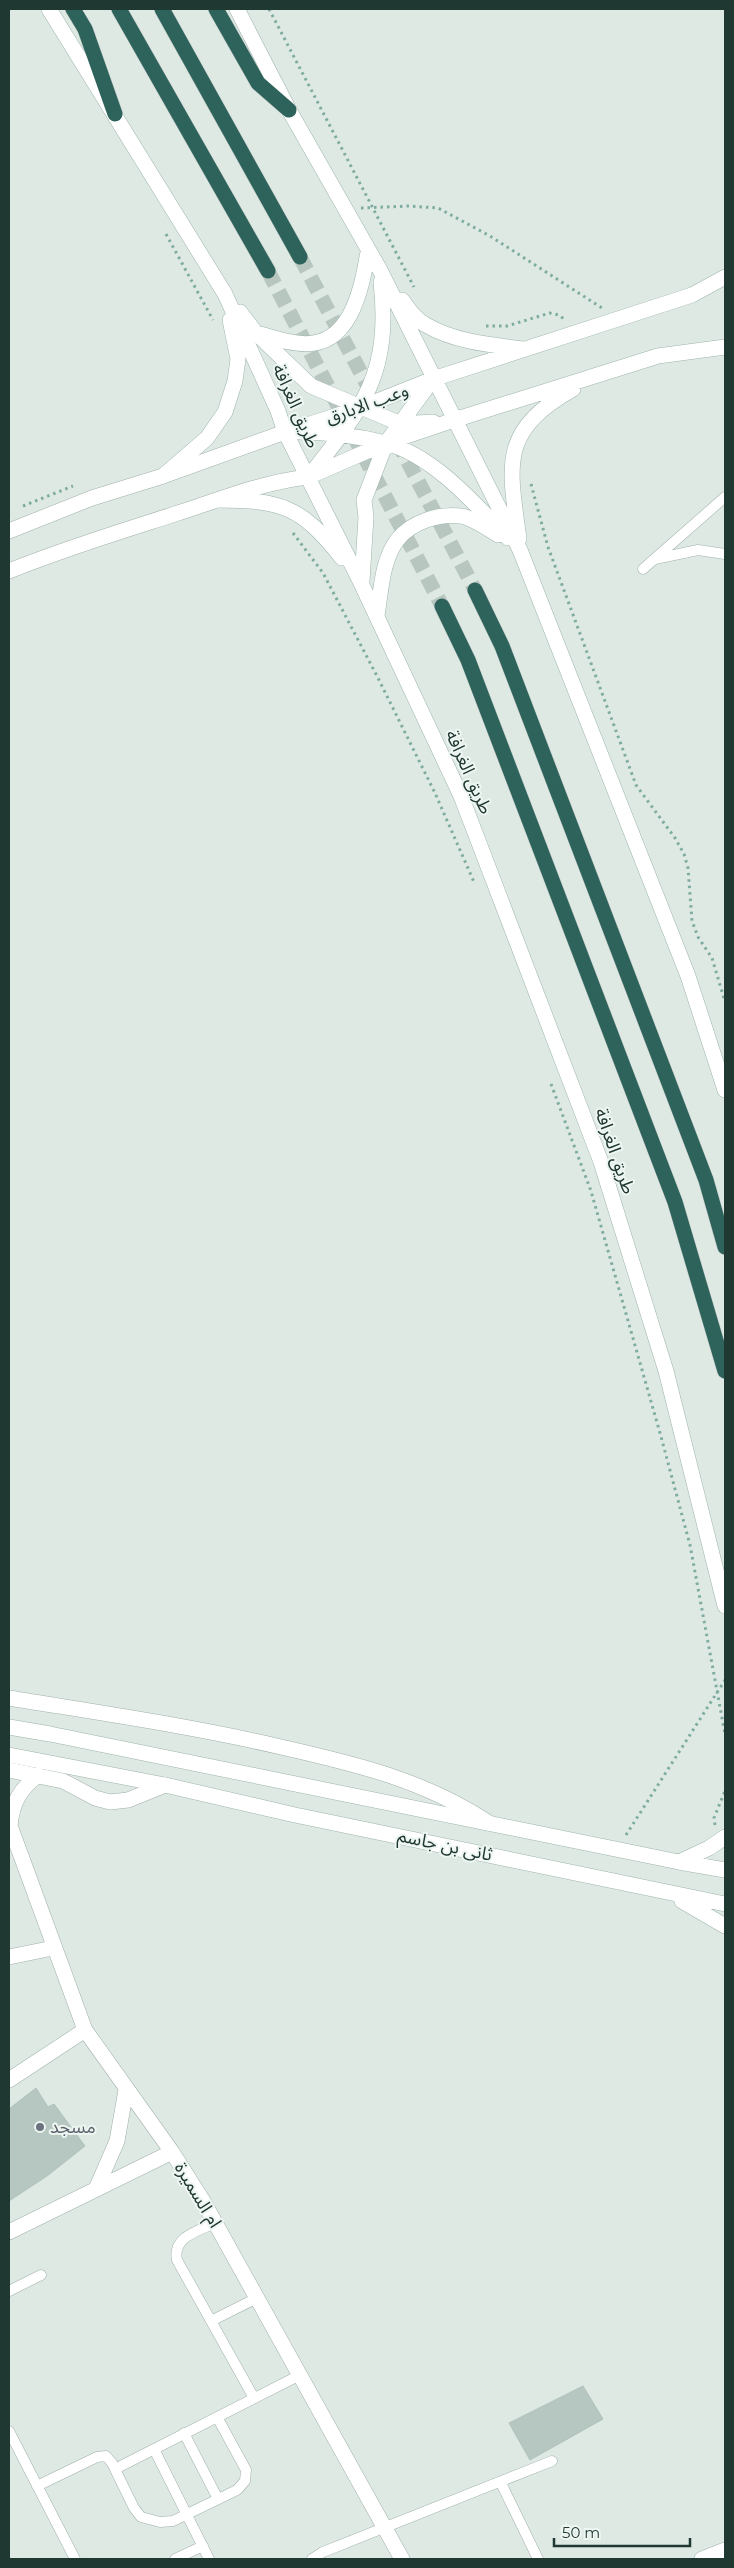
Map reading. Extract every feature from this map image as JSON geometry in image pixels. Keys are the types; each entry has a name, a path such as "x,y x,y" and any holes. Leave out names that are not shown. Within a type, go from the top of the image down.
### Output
{"highway":[{"path":"73,9 85,29 115,114"},
{"path":"119,9 268,271"},
{"path":"162,9 300,257"},
{"path":"216,9 258,83 289,110"},
{"path":"475,590 502,646 706,1180 725,1247"},
{"name":"طريق الغرافة","path":"442,606 468,660 675,1202 725,1371"}],"main road":[{"name":"طريق الغرافة","path":"49,9 225,294 278,411 285,432 362,583 461,796 601,1162 666,1370 725,1606"},
{"path":"238,9 289,110 346,208 368,252 410,312 425,325 479,343 528,349"},
{"path":"256,333 299,344 323,341 344,326 356,302 368,252"},
{"path":"380,270 520,550 688,976 724,1082"},
{"path":"308,477 360,408 378,366 383,340 384,312 380,270"},
{"name":"وعب الابارق","path":"9,531 92,498 163,476 285,432 360,408 434,379 692,295 725,277"},
{"path":"225,294 256,333 311,386 400,424 454,420"},
{"path":"163,476 207,438 225,412 233,389 238,359 225,294"},
{"path":"9,571 61,550 217,500 285,480 308,477 386,444 454,420 658,356 725,347"},
{"path":"520,550 511,476 515,446 531,419 542,408 601,374"},
{"path":"362,583 366,517 364,500 386,444 434,379"},
{"path":"285,432 340,435 386,444 417,458 462,490 520,550"},
{"path":"217,500 258,500 282,506 295,512 331,544 362,583"},
{"path":"377,616 388,558 398,539 412,527 428,519 462,516 486,527 520,550"},
{"name":"ثانى بن جاسم","path":"9,1698 230,1735 322,1756 411,1781 448,1798 489,1823"},
{"name":"ثانى بن جاسم","path":"9,1727 725,1870"},
{"name":"ثانى بن جاسم","path":"9,1755 165,1785 295,1815 725,1904"},
{"path":"9,1770 64,1781 95,1798 110,1802 128,1800 165,1785"},
{"name":"ام السميرة","path":"38,1775 28,1782 14,1802 9,1825 53,1948 85,2030 172,2152 215,2223 402,2559"},
{"path":"679,1862 723,1839"},
{"path":"668,1893 725,1926"},
{"path":"9,1957 53,1948"},
{"path":"9,2080 85,2030"},
{"path":"96,2189 118,2142 126,2090"},
{"path":"9,2232 172,2152"},
{"path":"702,2559 725,2550"}],"lane":[{"path":"643,569 725,497"},
{"path":"652,560 698,550 725,554"},
{"path":"215,2223 182,2239 176,2248 175,2254 254,2398"},
{"path":"9,2291 41,2275"},
{"path":"211,2321 257,2298"},
{"path":"115,2469 300,2375"},
{"path":"37,2486 101,2456 110,2458 134,2508 141,2516 165,2523 188,2514 242,2486 247,2475 244,2464 217,2417"},
{"path":"9,2431 75,2559"},
{"path":"184,2433 218,2499"},
{"path":"154,2449 209,2559"},
{"path":"312,2559 323,2552 501,2483 552,2461"},
{"path":"501,2483 538,2559"},
{"path":"175,2559 203,2546"}],"path":[{"path":"269,9 416,292"},
{"path":"346,208 409,206 438,208 490,236 619,319"},
{"path":"163,227 218,329"},
{"path":"476,324 507,326 550,313 559,315 578,333"},
{"path":"530,480 542,531 636,785 675,838 684,854 688,868 692,921 698,937 712,958 725,1002"},
{"path":"17,508 74,486"},
{"path":"295,512 290,521 294,533 323,572 378,678 435,793 475,884"},
{"path":"550,1079 591,1191 690,1545 725,1734"},
{"path":"617,1849 725,1680"},
{"path":"723,1839 714,1818 725,1792"}],"building":[{"name":"مسجد","path":"36,2088 48,2107 54,2104 85,2146 47,2176 9,2201 9,2109"},
{"path":"583,2386 603,2419 530,2460 509,2423"}],"tunnel":[{"path":"300,257 373,396"},
{"path":"268,271 442,606"},
{"path":"397,441 475,590"}],"place":[{"name":"مسجد","path":"40,2127"}]}
